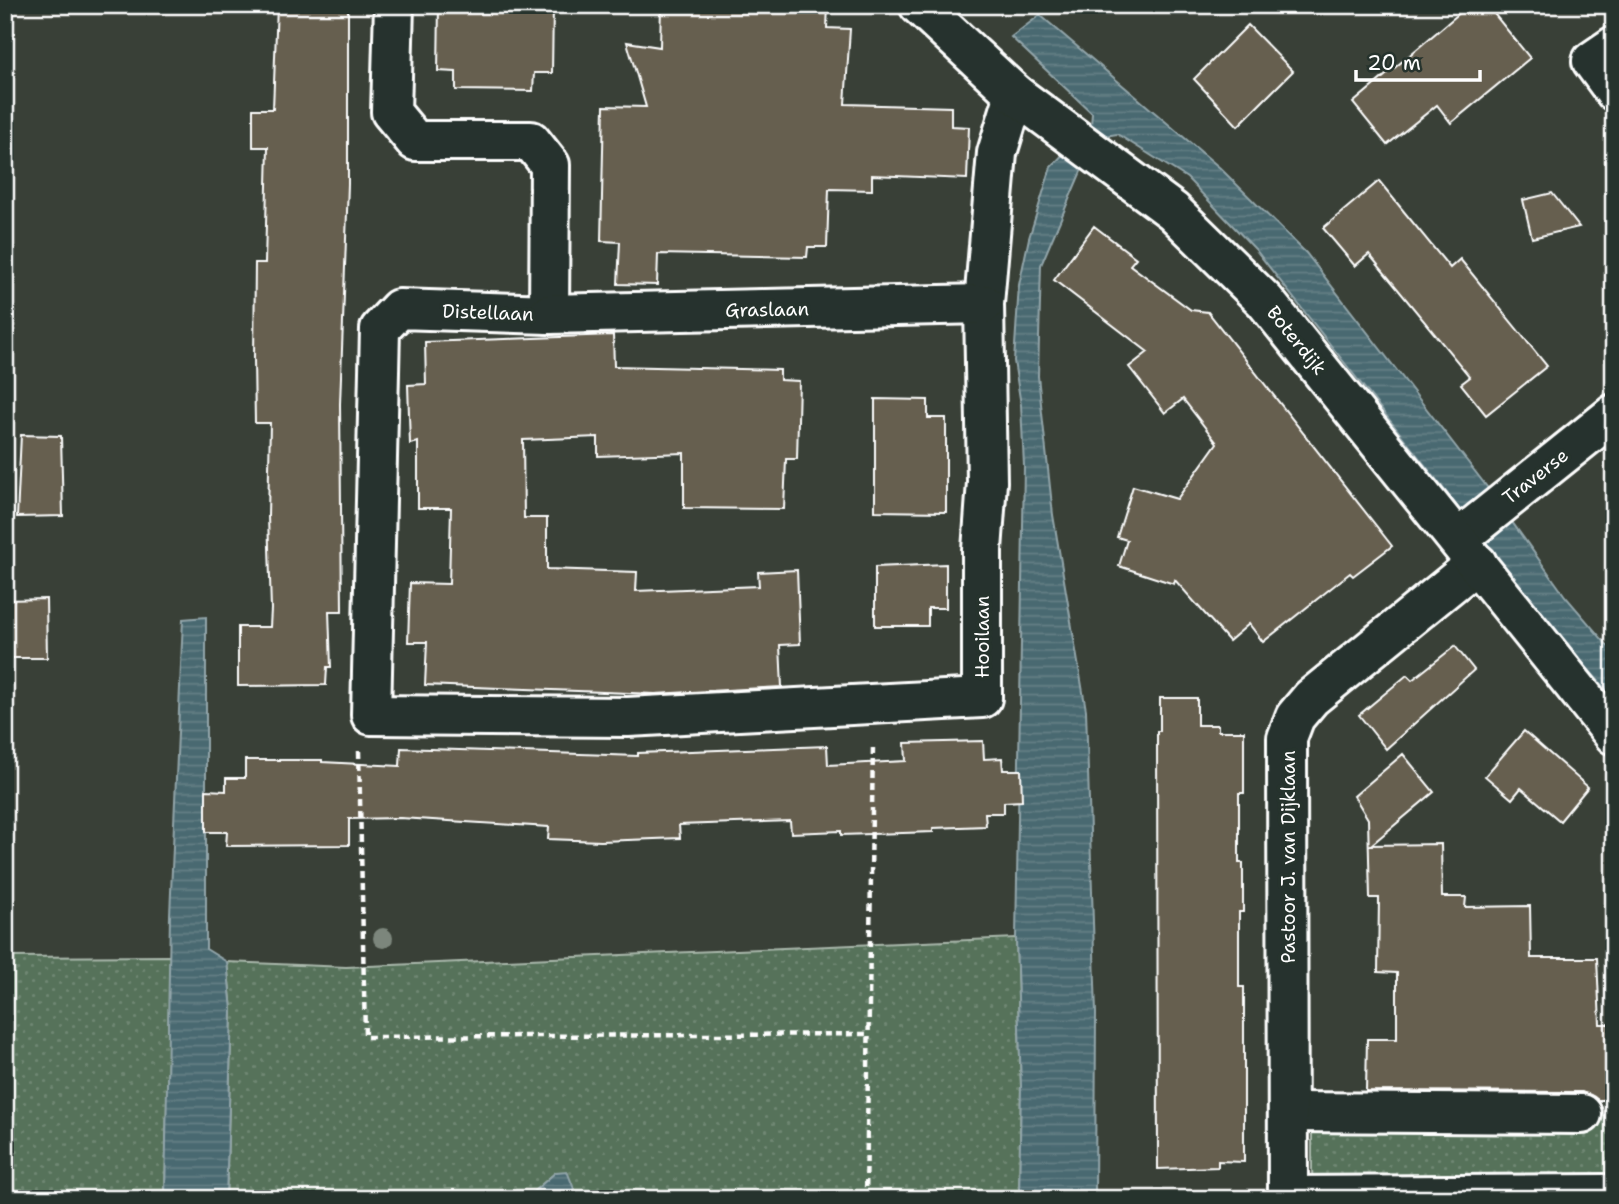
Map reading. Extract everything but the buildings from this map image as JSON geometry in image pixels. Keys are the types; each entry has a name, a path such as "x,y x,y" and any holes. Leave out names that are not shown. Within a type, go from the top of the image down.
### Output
{"street":[{"name":"Distellaan","path":"371,715 380,329 399,309 549,314 550,164 531,141 415,141 391,112 394,5"},
{"name":"Boterdijk","path":"919,5 1015,94 1173,211 1265,301 1467,544 1614,735"},
{"path":"1614,46 1592,61 1614,90"},
{"name":"Hooilaan","path":"371,715 628,717 982,698 982,550 988,482 984,303 997,153 1015,94"},
{"name":"Graslaan","path":"549,314 984,303"},
{"name":"Traverse","path":"1467,544 1509,497 1614,414"},
{"name":"Pastoor J. van Dijklaan","path":"1467,544 1311,698 1295,717 1287,738 1288,1198 1605,1194"},
{"path":"1289,1112 1583,1114"}],"path":[{"path":"866,1199 874,705"},
{"path":"371,715 358,743 365,1037 869,1034"}],"green space":[{"path":"1016,938 1021,1086 1019,1199 574,1199 574,1189 556,1172 525,1199 226,1199 232,1010 227,962 346,967"},
{"path":"170,956 165,1199 5,1199 5,957"},
{"path":"1611,1115 1609,1199 1312,1187 1312,1125"}],"water":[{"path":"1040,15 1220,168 1306,253 1487,487 1565,596 1614,653 1614,698 1522,596 1454,502 1255,249 1187,178 1117,134 1105,136 1082,169 1041,265 1038,376 1053,515 1086,710 1096,1013 1095,1199 1019,1199 1021,1086 1016,938 1024,466 1021,405 1014,361 1019,285 1029,238 1051,167 1091,125 1092,113 1011,37"},
{"path":"206,617 206,949 227,962 232,1010 226,1199 165,1199 170,915 183,619"},
{"path":"567,1171 574,1189 574,1199 525,1199 556,1172"}]}
